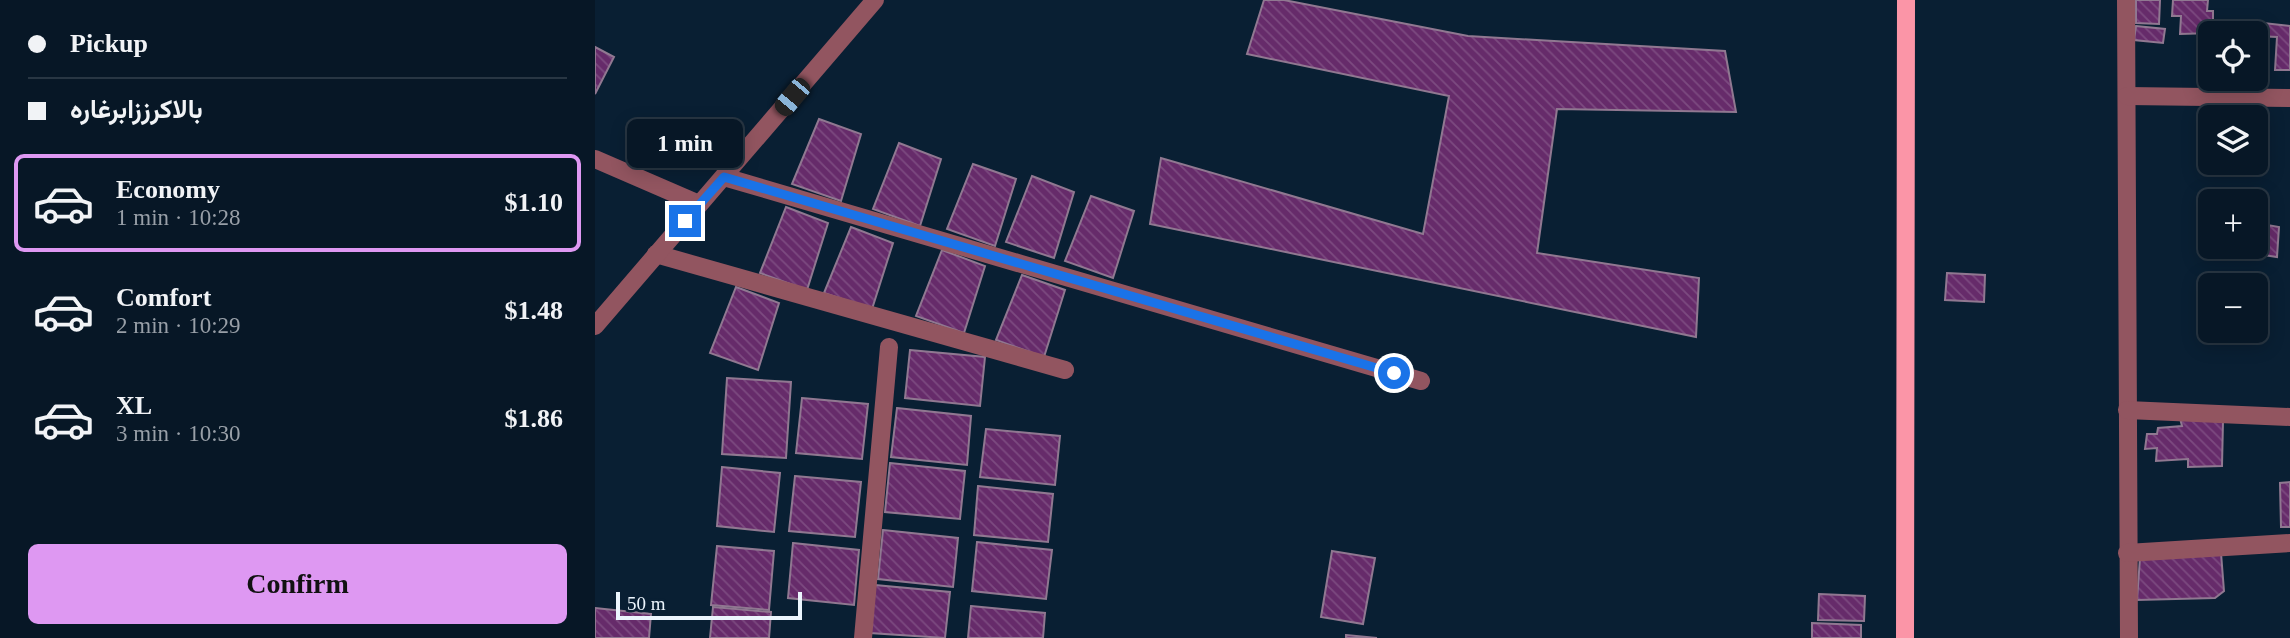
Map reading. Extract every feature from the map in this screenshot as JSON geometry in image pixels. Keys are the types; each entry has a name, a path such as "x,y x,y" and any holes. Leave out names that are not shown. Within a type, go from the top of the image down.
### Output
{"main road":[{"path":"1905,638 1906,0"}],"street":[{"path":"595,326 875,0"},
{"path":"2126,0 2129,638"},
{"path":"2127,96 2290,98"},
{"path":"595,159 699,204"},
{"path":"724,177 1421,381"},
{"path":"656,254 1065,370"},
{"path":"863,638 890,347"},
{"path":"2127,410 2290,416"},
{"path":"2127,552 2290,543"}],"building":[{"path":"1264,0 1284,0 1468,36 1725,51 1736,112 1557,109 1537,253 1699,278 1696,337 1150,224 1161,158 1423,234 1449,96 1247,54"},
{"path":"2136,0 2160,0 2159,24 2136,23"},
{"path":"2173,0 2208,0 2207,11 2213,11 2213,21 2198,21 2198,33 2180,34 2181,16 2172,16"},
{"path":"2268,24 2290,26 2290,70 2275,70 2277,37 2268,37"},
{"path":"2136,26 2165,29 2163,43 2134,40"},
{"path":"595,47 614,57 595,94"},
{"path":"2220,101 2244,103 2244,105 2220,105"},
{"path":"819,119 861,134 841,201 792,184"},
{"path":"899,143 941,159 920,226 873,209"},
{"path":"973,164 1016,179 995,246 947,229"},
{"path":"1032,176 1074,192 1054,258 1006,242"},
{"path":"1091,196 1134,211 1113,278 1065,261"},
{"path":"786,207 828,223 807,290 760,273"},
{"path":"2268,225 2279,227 2277,257 2268,256"},
{"path":"851,227 893,243 872,309 824,293"},
{"path":"942,250 985,266 964,333 916,316"},
{"path":"1947,273 1985,275 1984,302 1945,300"},
{"path":"1022,275 1065,290 1044,357 996,340"},
{"path":"736,287 779,303 758,370 710,353"},
{"path":"910,350 985,357 980,406 905,398"},
{"path":"727,378 791,382 786,458 722,454"},
{"path":"802,398 868,404 862,459 796,453"},
{"path":"897,408 971,416 967,465 891,457"},
{"path":"2180,418 2223,421 2222,466 2188,467 2188,459 2156,461 2157,448 2145,449 2147,434 2157,434 2158,428 2182,426"},
{"path":"986,429 1060,436 1055,485 980,477"},
{"path":"890,463 965,471 960,519 885,512"},
{"path":"722,467 780,473 774,532 717,526"},
{"path":"795,476 861,482 855,537 789,531"},
{"path":"2290,482 2290,527 2281,527 2280,483"},
{"path":"978,486 1053,494 1048,542 974,535"},
{"path":"883,530 958,538 953,587 878,579"},
{"path":"977,542 1052,550 1046,599 972,591"},
{"path":"793,543 859,550 854,605 788,598"},
{"path":"717,546 774,551 769,610 711,605"},
{"path":"1332,551 1375,558 1363,624 1321,617"},
{"path":"2221,553 2224,591 2215,598 2137,600 2140,558"},
{"path":"875,585 950,592 945,638 870,633"},
{"path":"1819,594 1865,596 1864,621 1818,620"},
{"path":"971,606 1045,613 1043,638 968,638"},
{"path":"713,607 771,612 769,638 710,638"},
{"path":"595,608 651,614 649,638 595,638"},
{"path":"1812,623 1861,625 1861,638 1812,638"},
{"path":"1346,635 1377,638 1346,638"}],"route":[{"path":"685,221 724,177 1394,373"}]}
